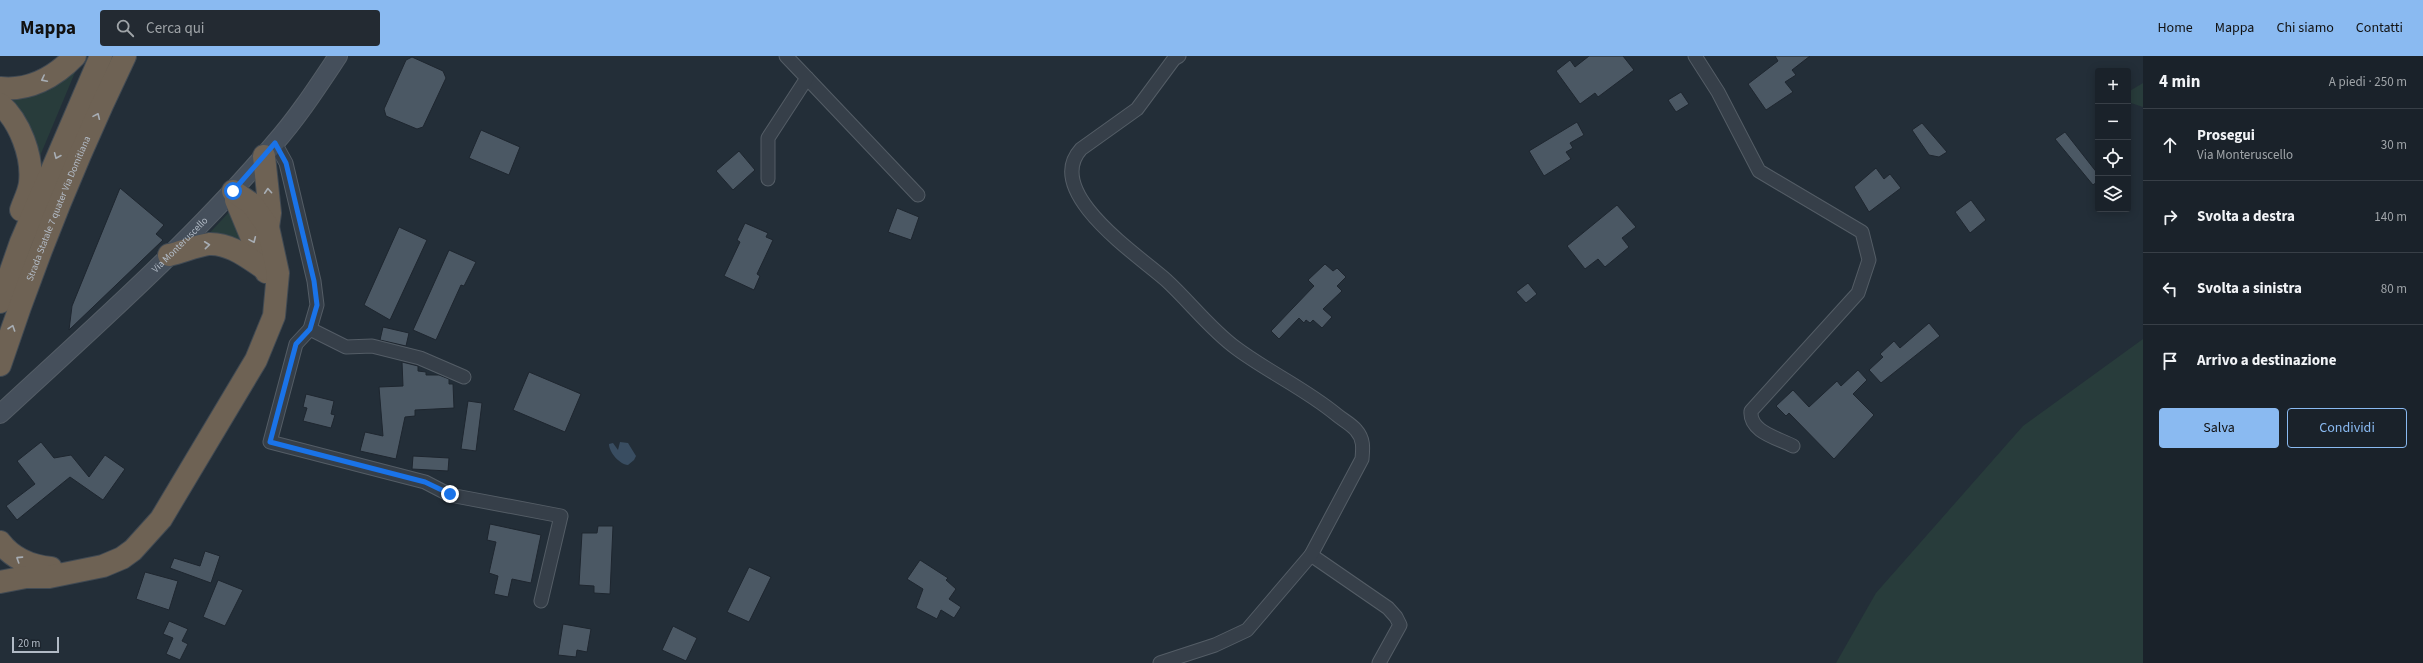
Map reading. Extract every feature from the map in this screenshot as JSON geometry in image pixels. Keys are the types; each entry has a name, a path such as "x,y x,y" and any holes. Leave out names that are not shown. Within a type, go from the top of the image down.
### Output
{"highway":[{"path":"0,88 14,89 35,84 55,74 75,56"},
{"path":"0,302 21,242 101,56"},
{"name":"Strada Statale 7 quater Via Domitiana","path":"0,365 46,236 77,162 125,56"},
{"path":"0,104 21,134 28,154 30,184 21,209 21,242"},
{"path":"0,582 26,577 50,577 103,566 122,558 143,541 161,519 264,343 276,309 275,289 278,272 268,227 270,213 270,149"},
{"path":"233,191 252,204 268,227"},
{"path":"233,191 265,269 275,289"},
{"path":"169,255 204,245 219,245 230,247 265,269"},
{"path":"0,542 6,550 23,562 69,573"}],"street":[{"name":"Via Monteruscello","path":"0,414 169,255 233,191 270,149 338,56"},
{"path":"786,56 918,195"},
{"path":"1160,663 1215,645 1246,630 1311,555 1362,459 1363,443 1356,430 1320,401 1235,347 1166,280 1107,231 1088,209 1072,180 1071,167 1074,156 1081,149 1137,109 1174,58 1179,56"},
{"path":"1695,56 1718,92 1759,171 1862,232 1869,260 1858,293 1751,411 1752,421 1758,429 1793,446"},
{"path":"768,179 768,138 807,78"},
{"path":"270,149 286,163 314,281 317,305 310,329 296,344 270,442 425,482 450,494 561,516 541,601"},
{"path":"310,329 346,347 372,346 420,358 464,377"},
{"path":"1311,555 1388,608 1396,617 1400,626 1379,663"}],"green space":[{"path":"76,70 40,156 29,126 13,100 48,91"},
{"path":"2143,83 2143,107 2131,103 2131,90"},
{"path":"232,209 251,252 204,239"},
{"path":"2143,339 2143,663 1836,663 1876,593 2023,426"}],"water":[{"path":"620,442 628,443 636,456 628,465 618,460 609,447 609,444 613,443 618,450"}],"building":[{"path":"1589,56 1623,56 1634,70 1598,97 1595,93 1580,104 1556,71 1570,60 1575,67"},
{"path":"1775,56 1810,56 1792,70 1796,75 1785,82 1793,92 1766,110 1748,84 1778,61"},
{"path":"412,57 443,71 446,78 423,127 417,129 386,116 384,109 406,60"},
{"path":"1681,92 1689,104 1676,112 1668,100"},
{"path":"1577,122 1584,135 1570,143 1573,148 1566,152 1571,159 1544,176 1529,151"},
{"path":"1922,123 1947,152 1939,157 1929,155 1912,130"},
{"path":"481,130 520,147 509,175 469,158"},
{"path":"2065,132 2095,170 2095,183 2093,185 2055,139"},
{"path":"739,151 755,170 733,190 716,171"},
{"path":"1876,168 1884,179 1890,174 1901,188 1869,212 1854,187"},
{"path":"120,188 164,225 156,234 163,240 69,330 72,306"},
{"path":"1971,200 1986,220 1970,233 1955,212"},
{"path":"1617,205 1636,227 1622,238 1629,247 1605,267 1598,259 1585,269 1567,246"},
{"path":"897,208 919,217 911,240 888,232"},
{"path":"745,223 768,233 766,237 773,240 757,274 760,276 754,290 724,276 740,242 737,240"},
{"path":"399,227 427,240 390,320 364,305"},
{"path":"449,250 476,262 464,286 461,285 436,340 413,330"},
{"path":"1325,264 1333,271 1337,268 1346,277 1337,286 1342,291 1323,309 1332,317 1322,328 1313,320 1310,323 1306,320 1304,323 1299,318 1279,339 1271,331 1314,286 1308,280"},
{"path":"1528,283 1537,294 1526,303 1516,292"},
{"path":"1929,323 1940,336 1881,383 1869,370 1883,357 1880,354 1894,341 1900,348"},
{"path":"383,327 409,333 406,346 380,340"},
{"path":"402,362 418,366 418,371 426,372 426,375 439,375 449,379 449,384 453,384 454,408 415,410 415,416 405,417 396,459 360,451 365,432 383,436 379,387 403,386"},
{"path":"1858,370 1867,380 1853,394 1874,415 1834,459 1789,413 1786,416 1776,406 1793,390 1809,407 1837,381 1841,386"},
{"path":"529,372 581,394 565,432 513,410"},
{"path":"306,394 334,401 331,414 335,415 331,428 303,421 307,408 303,407"},
{"path":"468,401 482,403 476,451 461,449"},
{"path":"41,442 54,458 71,455 89,477 105,455 125,469 103,500 70,477 17,520 6,506 35,484 17,461"},
{"path":"413,456 449,458 448,471 412,469"},
{"path":"490,524 541,535 531,583 512,579 508,597 494,594 498,576 489,573 496,542 487,540"},
{"path":"598,526 613,526 610,594 594,593 594,586 579,585 582,533 597,533"},
{"path":"205,551 220,556 211,583 170,568 174,558 200,566"},
{"path":"920,560 948,578 946,580 956,589 949,599 961,607 954,618 941,610 937,619 916,608 923,589 907,579"},
{"path":"749,567 771,577 749,622 727,612"},
{"path":"145,572 178,581 169,610 136,599"},
{"path":"218,580 243,590 225,626 203,617"},
{"path":"169,621 188,629 182,641 188,644 180,660 166,654 173,638 163,634"},
{"path":"563,624 591,629 587,652 577,650 576,657 558,655"},
{"path":"673,626 697,638 686,661 662,650"}],"route":[{"path":"233,191 275,143 286,163 314,281 317,305 310,329 296,344 270,442 425,482 450,494"}]}
